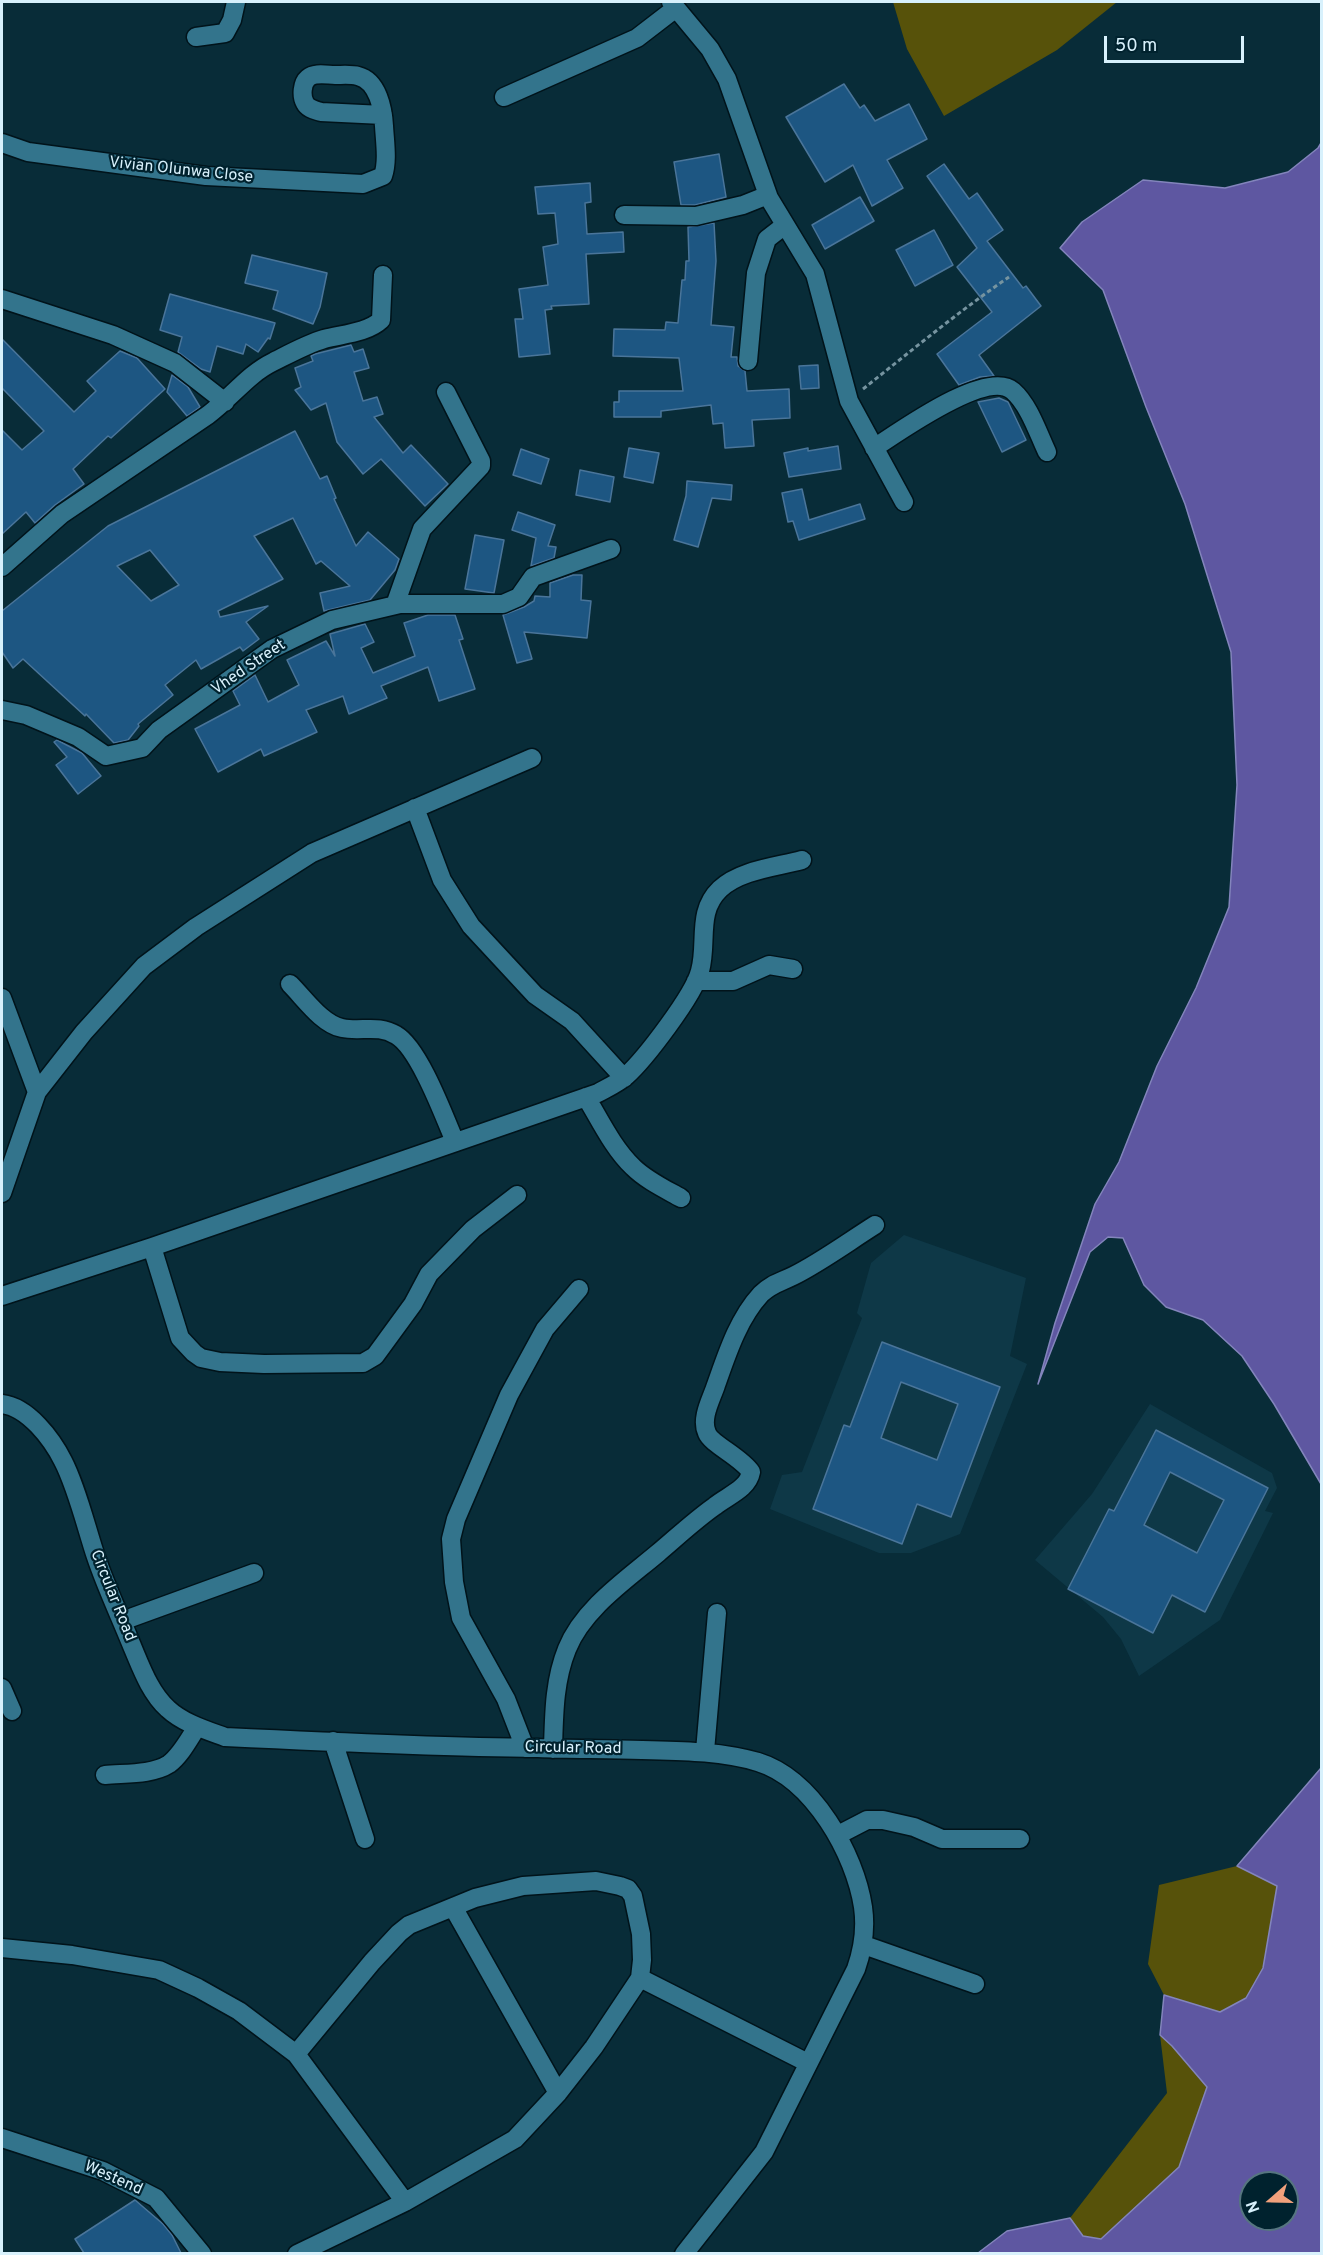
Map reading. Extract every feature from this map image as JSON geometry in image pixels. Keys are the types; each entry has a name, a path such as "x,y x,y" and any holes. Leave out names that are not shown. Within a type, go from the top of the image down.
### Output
{"street":[{"path":"196,37 225,33 236,2"},
{"path":"504,97 637,38 673,5 710,50 727,79 768,195 815,274 849,400 904,502"},
{"name":"Vivian Olunwa Close","path":"2,143 28,152 206,177 363,184 383,177 386,168 383,115"},
{"path":"624,215 696,216 743,205 768,195"},
{"path":"748,361 756,273 767,239 785,225"},
{"path":"2,567 62,514 225,402 245,381 270,363 322,340 374,327 381,320 383,275"},
{"path":"2,299 113,335 175,363 225,402"},
{"path":"874,448 949,402 988,386 1000,385 1013,390 1023,404 1047,452"},
{"path":"395,605 422,529 481,466 482,461 446,392"},
{"name":"Vhed Street","path":"2,710 26,715 78,737 106,756 142,748 159,730 272,649 332,620 395,605 503,604 519,597 534,577 611,549"},
{"path":"2,1193 37,1092 84,1032 144,966 196,927 312,854 532,759"},
{"path":"415,808 442,880 471,926 535,995 572,1021 624,1077"},
{"path":"2,1296 152,1247 598,1093 624,1077 643,1059 690,994 700,972 705,941 704,913 719,890 738,877 802,860"},
{"path":"696,981 733,981 769,965 793,969"},
{"path":"290,984 327,1021 341,1028 380,1028 398,1035 411,1049 454,1142"},
{"path":"2,998 37,1092"},
{"path":"586,1097 617,1148 634,1168 657,1185 681,1198"},
{"path":"152,1247 180,1338 201,1358 220,1362 264,1364 363,1363 375,1356 413,1304 429,1274 472,1229 517,1195"},
{"path":"553,1749 555,1689 567,1649 578,1629 608,1595 716,1505 740,1489 750,1478 751,1472 747,1467 733,1454 710,1439 705,1428 706,1414 730,1345 749,1311 760,1295 773,1284 793,1276 875,1225"},
{"path":"525,1748 506,1699 461,1618 454,1582 451,1539 456,1520 509,1395 544,1329 579,1288"},
{"name":"Circular Road","path":"2,1404 21,1412 37,1425 64,1461 101,1572 144,1673 157,1696 169,1710 197,1727 225,1737 553,1749 705,1751 760,1763 783,1775 819,1807 838,1835 860,1892 864,1908 864,1945 856,1969 764,2152 684,2253"},
{"path":"122,1621 254,1574"},
{"path":"705,1751 717,1613"},
{"path":"2,1688 12,1711"},
{"path":"105,1775 155,1769 168,1764 178,1755 197,1727"},
{"path":"333,1741 365,1839"},
{"path":"838,1835 867,1820 883,1820 914,1827 942,1839 1020,1839"},
{"path":"296,2055 372,1962 409,1925 475,1898 523,1886 596,1881 620,1886 631,1892 636,1905 641,1934 640,1978 594,2047 558,2093 515,2139 405,2202 297,2253"},
{"path":"453,1907 558,2093"},
{"path":"864,1945 975,1984"},
{"path":"2,1947 72,1955 159,1970 198,1988 238,2011 296,2055 405,2202"},
{"path":"640,1978 808,2063"},
{"name":"Westend","path":"2,2138 104,2171 156,2198 202,2253"}],"path":[{"path":"849,400 947,325 972,302 1009,278"}],"shaded area":[{"path":"893,2 1117,2 1057,50 944,116 907,49"},
{"path":"1321,143 1321,1484 1274,1404 1242,1356 1203,1320 1166,1307 1144,1285 1123,1238 1108,1237 1090,1252 1038,1384 1055,1323 1095,1204 1119,1162 1157,1066 1196,988 1229,907 1237,785 1231,652 1185,504 1103,290 1060,248 1082,222 1143,180 1225,188 1288,172"},
{"path":"904,1235 1026,1278 1010,1356 1027,1364 960,1534 911,1553 879,1553 770,1509 782,1475 802,1472 862,1318 857,1313 871,1263"},
{"path":"1150,1404 1272,1473 1277,1488 1265,1511 1273,1513 1220,1620 1139,1676 1121,1639 1103,1617 1035,1560 1092,1494"},
{"path":"1321,1768 1293,1978 1137,2253 978,2254 1007,2231 1070,2218 1167,2093 1160,2035 1164,1995 1148,1964 1159,1885 1237,1866"},
{"path":"1321,1768 1321,2253 978,2253 1007,2231 1070,2218 1083,2236 1101,2239 1179,2167 1207,2087 1160,2035 1164,1995 1220,2012 1246,1998 1263,1968 1277,1886 1237,1866"}],"building":[{"path":"844,84 860,108 864,105 875,121 909,104 927,139 887,160 903,188 872,206 853,165 825,182 786,117"},
{"path":"719,154 726,197 695,205 681,205 674,162"},
{"path":"944,164 969,199 977,193 1003,230 987,241 1023,288 1026,286 1041,306 979,355 994,376 980,377 959,385 937,354 992,312 957,267 977,248 927,176"},
{"path":"590,183 591,202 585,203 587,234 623,232 624,252 586,254 589,304 551,306 552,309 545,310 550,354 519,357 515,319 523,319 519,289 548,285 543,247 558,244 555,213 538,214 535,187"},
{"path":"860,197 874,221 825,249 812,225"},
{"path":"714,223 716,261 711,325 734,327 731,357 737,357 738,366 745,371 747,391 789,389 790,418 752,420 754,446 725,448 723,423 713,424 711,405 661,411 661,417 614,417 614,402 619,402 619,391 683,391 679,358 613,356 614,329 665,330 666,322 678,323 682,280 685,280 686,261 689,261 688,227"},
{"path":"934,230 953,265 915,286 896,250"},
{"path":"252,255 327,273 320,307 313,324 273,309 278,291 245,283"},
{"path":"170,294 275,323 270,339 268,338 258,352 246,344 243,354 217,346 210,372 201,369 178,352 182,337 160,330"},
{"path":"2,339 74,412 96,391 87,381 120,351 137,358 165,389 111,438 108,436 73,469 84,484 35,523 26,512 2,534 2,430 22,450 44,431 2,388"},
{"path":"351,345 354,352 363,349 369,368 354,372 363,401 377,397 383,414 374,417 403,453 411,445 448,484 425,506 381,459 363,474 337,442 326,403 311,410 295,390 301,387 295,368 313,361 311,356 315,354"},
{"path":"818,365 819,388 801,389 799,366"},
{"path":"172,375 188,387 200,407 187,416 167,392"},
{"path":"999,398 1008,402 1026,440 1002,452 978,402"},
{"path":"295,431 320,479 327,476 336,498 334,499 356,546 368,532 399,559 395,570 370,600 324,611 320,593 350,586 321,561 316,564 293,518 254,536 283,579 218,611 220,617 268,606 246,622 259,639 243,651 240,647 201,669 196,660 165,685 173,695 138,724 139,726 128,740 114,743 86,714 85,716 23,659 13,668 2,652 2,611 108,526","holes":["150,550 179,585 151,601 117,566"]},
{"path":"838,446 841,469 789,477 784,453 808,448 808,451"},
{"path":"629,448 659,453 653,483 624,477"},
{"path":"521,449 549,459 541,484 513,475"},
{"path":"580,470 614,477 610,502 576,495"},
{"path":"687,481 732,485 731,500 712,498 698,547 674,540 686,496"},
{"path":"802,489 809,520 860,504 865,519 799,540 793,521 788,522 782,493"},
{"path":"518,512 555,525 548,546 556,547 554,558 531,566 536,538 512,530"},
{"path":"475,535 504,540 494,593 465,589"},
{"path":"573,575 582,575 581,600 591,601 587,638 524,632 532,659 517,663 503,615 524,607 534,601 535,596 550,597 550,583"},
{"path":"428,615 455,615 463,639 459,640 475,689 439,701 428,667 381,686 387,698 349,714 343,696 306,710 317,732 264,756 261,749 218,772 195,729 240,705 233,691 255,675 268,702 299,685 287,660 326,641 335,656 330,634 365,624 374,642 361,648 373,673 415,656 404,623"},
{"path":"57,740 82,753 101,776 78,794 56,765 67,757 54,742"},
{"path":"882,1342 1000,1387 951,1517 917,1504 902,1544 813,1509 844,1425 850,1427","holes":["901,1382 958,1404 937,1460 881,1438"]},
{"path":"1156,1430 1268,1488 1205,1612 1172,1595 1153,1633 1068,1589 1109,1509 1114,1511","holes":["1170,1472 1224,1500 1197,1553 1144,1525"]},
{"path":"135,2200 163,2224 172,2235 181,2253 84,2253 75,2239"}]}
